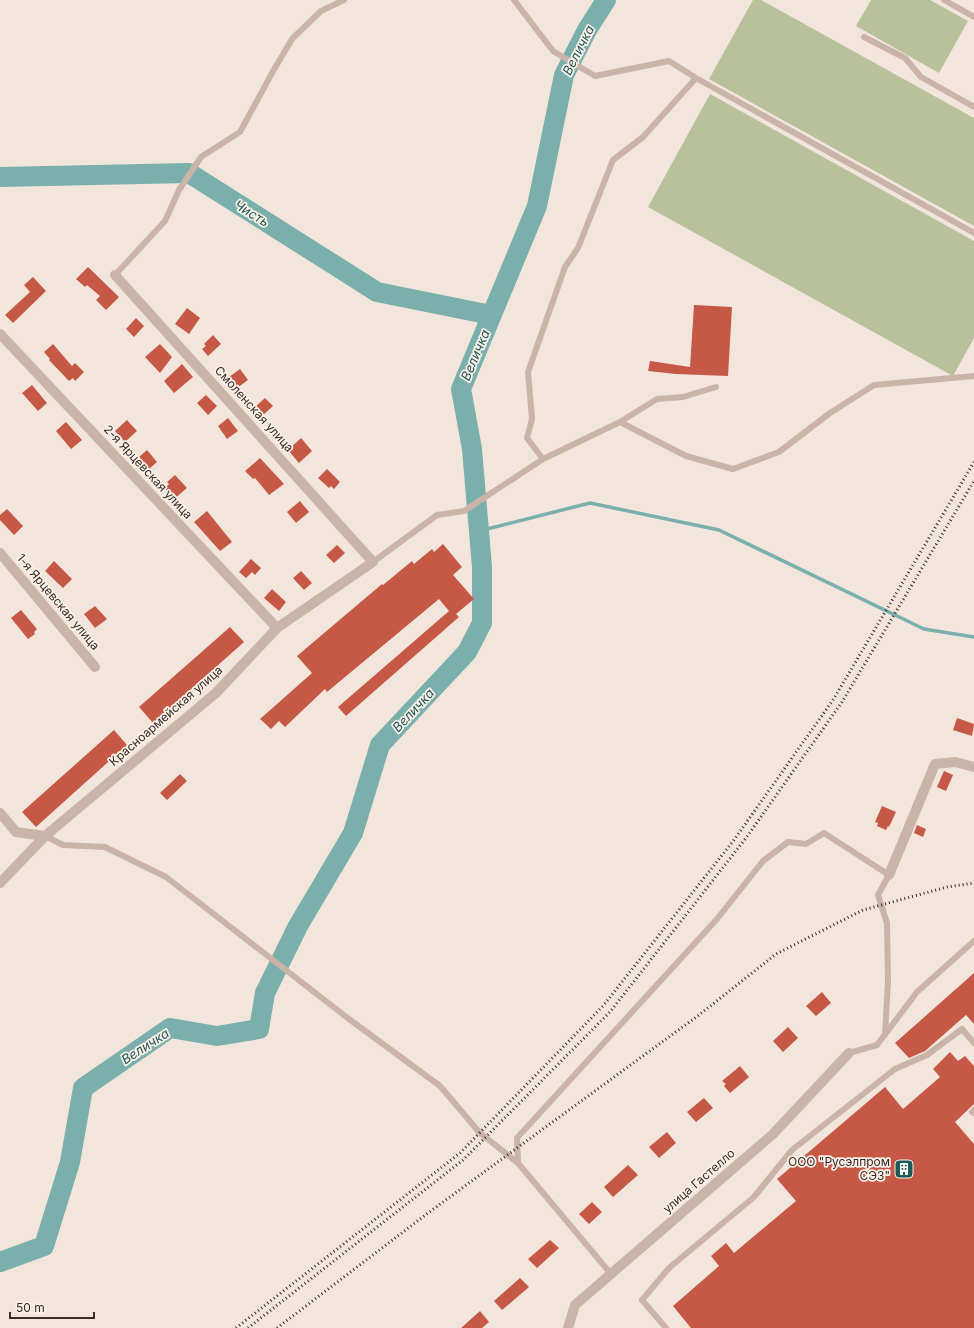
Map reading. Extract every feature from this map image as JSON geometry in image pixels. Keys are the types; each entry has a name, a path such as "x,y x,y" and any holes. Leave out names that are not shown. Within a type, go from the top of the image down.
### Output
{"street":[{"name":"Смоленская улица","path":"115,275 373,562"},
{"name":"2-я Ярцевская улица","path":"0,334 277,628"},
{"name":"1-я Ярцевская улица","path":"0,553 95,667"},
{"name":"Красноармейская улица","path":"0,883 45,836 216,693 277,628 373,562"},
{"path":"889,875 935,764 955,762 974,767"},
{"path":"0,814 16,832 45,836"},
{"name":"улица Гастелло","path":"568,1328 575,1305 773,1134 849,1053"}],"lane":[{"path":"115,275 165,221 179,190 201,158 240,132 292,39 321,11 344,0"},
{"path":"514,0 553,51 595,76 669,61 696,78 974,233"},
{"path":"944,0 974,17"},
{"path":"864,37 905,58 921,77 974,107"},
{"path":"543,459 527,438 532,419 528,372 565,267 578,248 613,160 643,137 696,78"},
{"path":"620,422 686,456 733,469 778,452 830,413 874,385 974,376"},
{"path":"373,562 437,515 464,511 543,459 620,422 657,398 683,397 716,387"},
{"path":"518,1163 518,1138 717,919 763,861 788,842 806,844 824,833 889,875 878,895 888,923 888,982 885,1034"},
{"path":"45,836 63,845 105,848 166,877 349,1019 440,1086 480,1133 518,1163 611,1274"},
{"path":"849,1053 877,1045 917,992 974,941"},
{"path":"666,1328 642,1300 670,1268 754,1197 792,1150 895,1069 927,1055 962,1029 974,1043"},
{"path":"974,1110 972,1112 974,1113"}],"green space":[{"path":"753,0 761,0 974,118 974,226 709,79"},
{"path":"871,0 930,0 968,21 939,73 856,26"},
{"path":"710,94 974,241 974,338 953,376 648,207"}],"building":[{"path":"88,267 119,297 106,310 96,300 100,296 87,285 85,287 76,279"},
{"path":"33,277 46,291 13,323 5,315 30,292 24,285"},
{"path":"694,305 732,307 728,376 676,374 648,371 650,361 690,367"},
{"path":"187,308 200,318 189,334 175,324"},
{"path":"136,318 144,326 134,337 126,329"},
{"path":"213,335 221,344 208,356 202,349 206,346 204,344"},
{"path":"53,344 72,366 75,363 84,372 75,381 73,378 69,381 49,360 50,359 44,352"},
{"path":"160,344 172,357 160,373 145,357"},
{"path":"182,364 193,377 174,393 164,381"},
{"path":"240,369 248,380 237,388 229,377"},
{"path":"32,385 47,403 38,411 22,393"},
{"path":"206,395 217,406 208,415 197,403"},
{"path":"265,398 273,406 262,416 254,408"},
{"path":"228,418 238,431 227,439 218,426"},
{"path":"127,420 137,431 125,442 115,431"},
{"path":"66,422 82,440 71,449 56,431"},
{"path":"301,438 312,451 299,463 288,450"},
{"path":"147,450 157,462 149,469 139,457"},
{"path":"260,458 284,484 269,495 255,478 253,479 245,471"},
{"path":"327,469 340,482 334,489 331,486 329,488 318,478"},
{"path":"175,475 187,488 174,499 165,488 169,484 167,482"},
{"path":"300,501 309,512 296,523 287,512"},
{"path":"7,509 23,526 14,535 0,520 0,515"},
{"path":"207,511 232,542 220,551 194,522"},
{"path":"443,544 462,567 453,575 474,599 456,614 459,617 346,716 338,707 449,611 439,599 327,692 325,689 285,727 279,721 271,729 260,719 312,673 297,656 382,584 383,585 412,561 414,564 432,549 434,552"},
{"path":"337,545 345,553 334,563 326,555"},
{"path":"251,559 261,568 255,575 252,572 246,578 239,572"},
{"path":"54,561 72,579 63,588 45,571"},
{"path":"301,571 312,583 304,590 293,578"},
{"path":"272,589 286,602 279,611 264,598"},
{"path":"95,606 107,619 95,628 84,614"},
{"path":"21,610 37,629 34,632 35,634 28,639 11,618"},
{"path":"230,627 244,642 153,723 139,707"},
{"path":"957,718 974,724 972,736 953,730"},
{"path":"114,730 127,745 36,827 22,812"},
{"path":"944,771 953,775 946,791 937,787"},
{"path":"180,774 187,781 167,800 160,793"},
{"path":"882,806 896,812 886,830 877,826 878,823 875,822"},
{"path":"917,825 926,829 923,837 914,833"},
{"path":"974,973 974,1024 966,1015 925,1051 909,1058 895,1043"},
{"path":"822,992 831,1003 816,1016 806,1006"},
{"path":"788,1027 798,1038 783,1052 773,1041"},
{"name":"ООО \"Русэлпром СЭЗ\"","path":"950,1052 958,1061 965,1056 974,1066 974,1104 955,1122 974,1144 974,1328 691,1328 673,1306 719,1266 711,1256 726,1243 734,1253 796,1201 777,1179 885,1087 903,1109 940,1077 933,1069"},
{"path":"740,1066 749,1077 730,1093 724,1086 726,1084 722,1081"},
{"path":"704,1098 713,1108 696,1122 687,1112"},
{"path":"667,1132 676,1143 659,1158 649,1147"},
{"path":"628,1165 638,1175 613,1197 604,1187"},
{"path":"592,1202 602,1212 589,1224 579,1214"},
{"path":"550,1240 559,1248 537,1268 528,1259"},
{"path":"520,1278 529,1287 502,1310 494,1301"},
{"path":"480,1311 489,1322 482,1328 461,1328"}],"waterway":[{"name":"Величка","path":"0,1262 44,1246 70,1162 83,1088 170,1028 217,1036 259,1029 265,993 298,926 353,833 380,745 467,652 482,623 482,567 472,449 461,389 537,206 564,75 587,30 606,0"},
{"name":"Чисть","path":"0,177 189,173 377,292 491,315"},
{"path":"479,531 590,503 719,530 924,629 974,637"}],"railway":[{"path":"236,1328 460,1153 603,1006 734,840 833,700 974,462"},
{"path":"248,1328 463,1160 610,1012 746,838 842,702 974,481"},
{"path":"277,1328 428,1213 699,1015 776,954 863,910 947,887 974,883"}],"place":[{"name":"ООО \"Русэлпром СЭЗ\"","path":"904,1169"}]}
